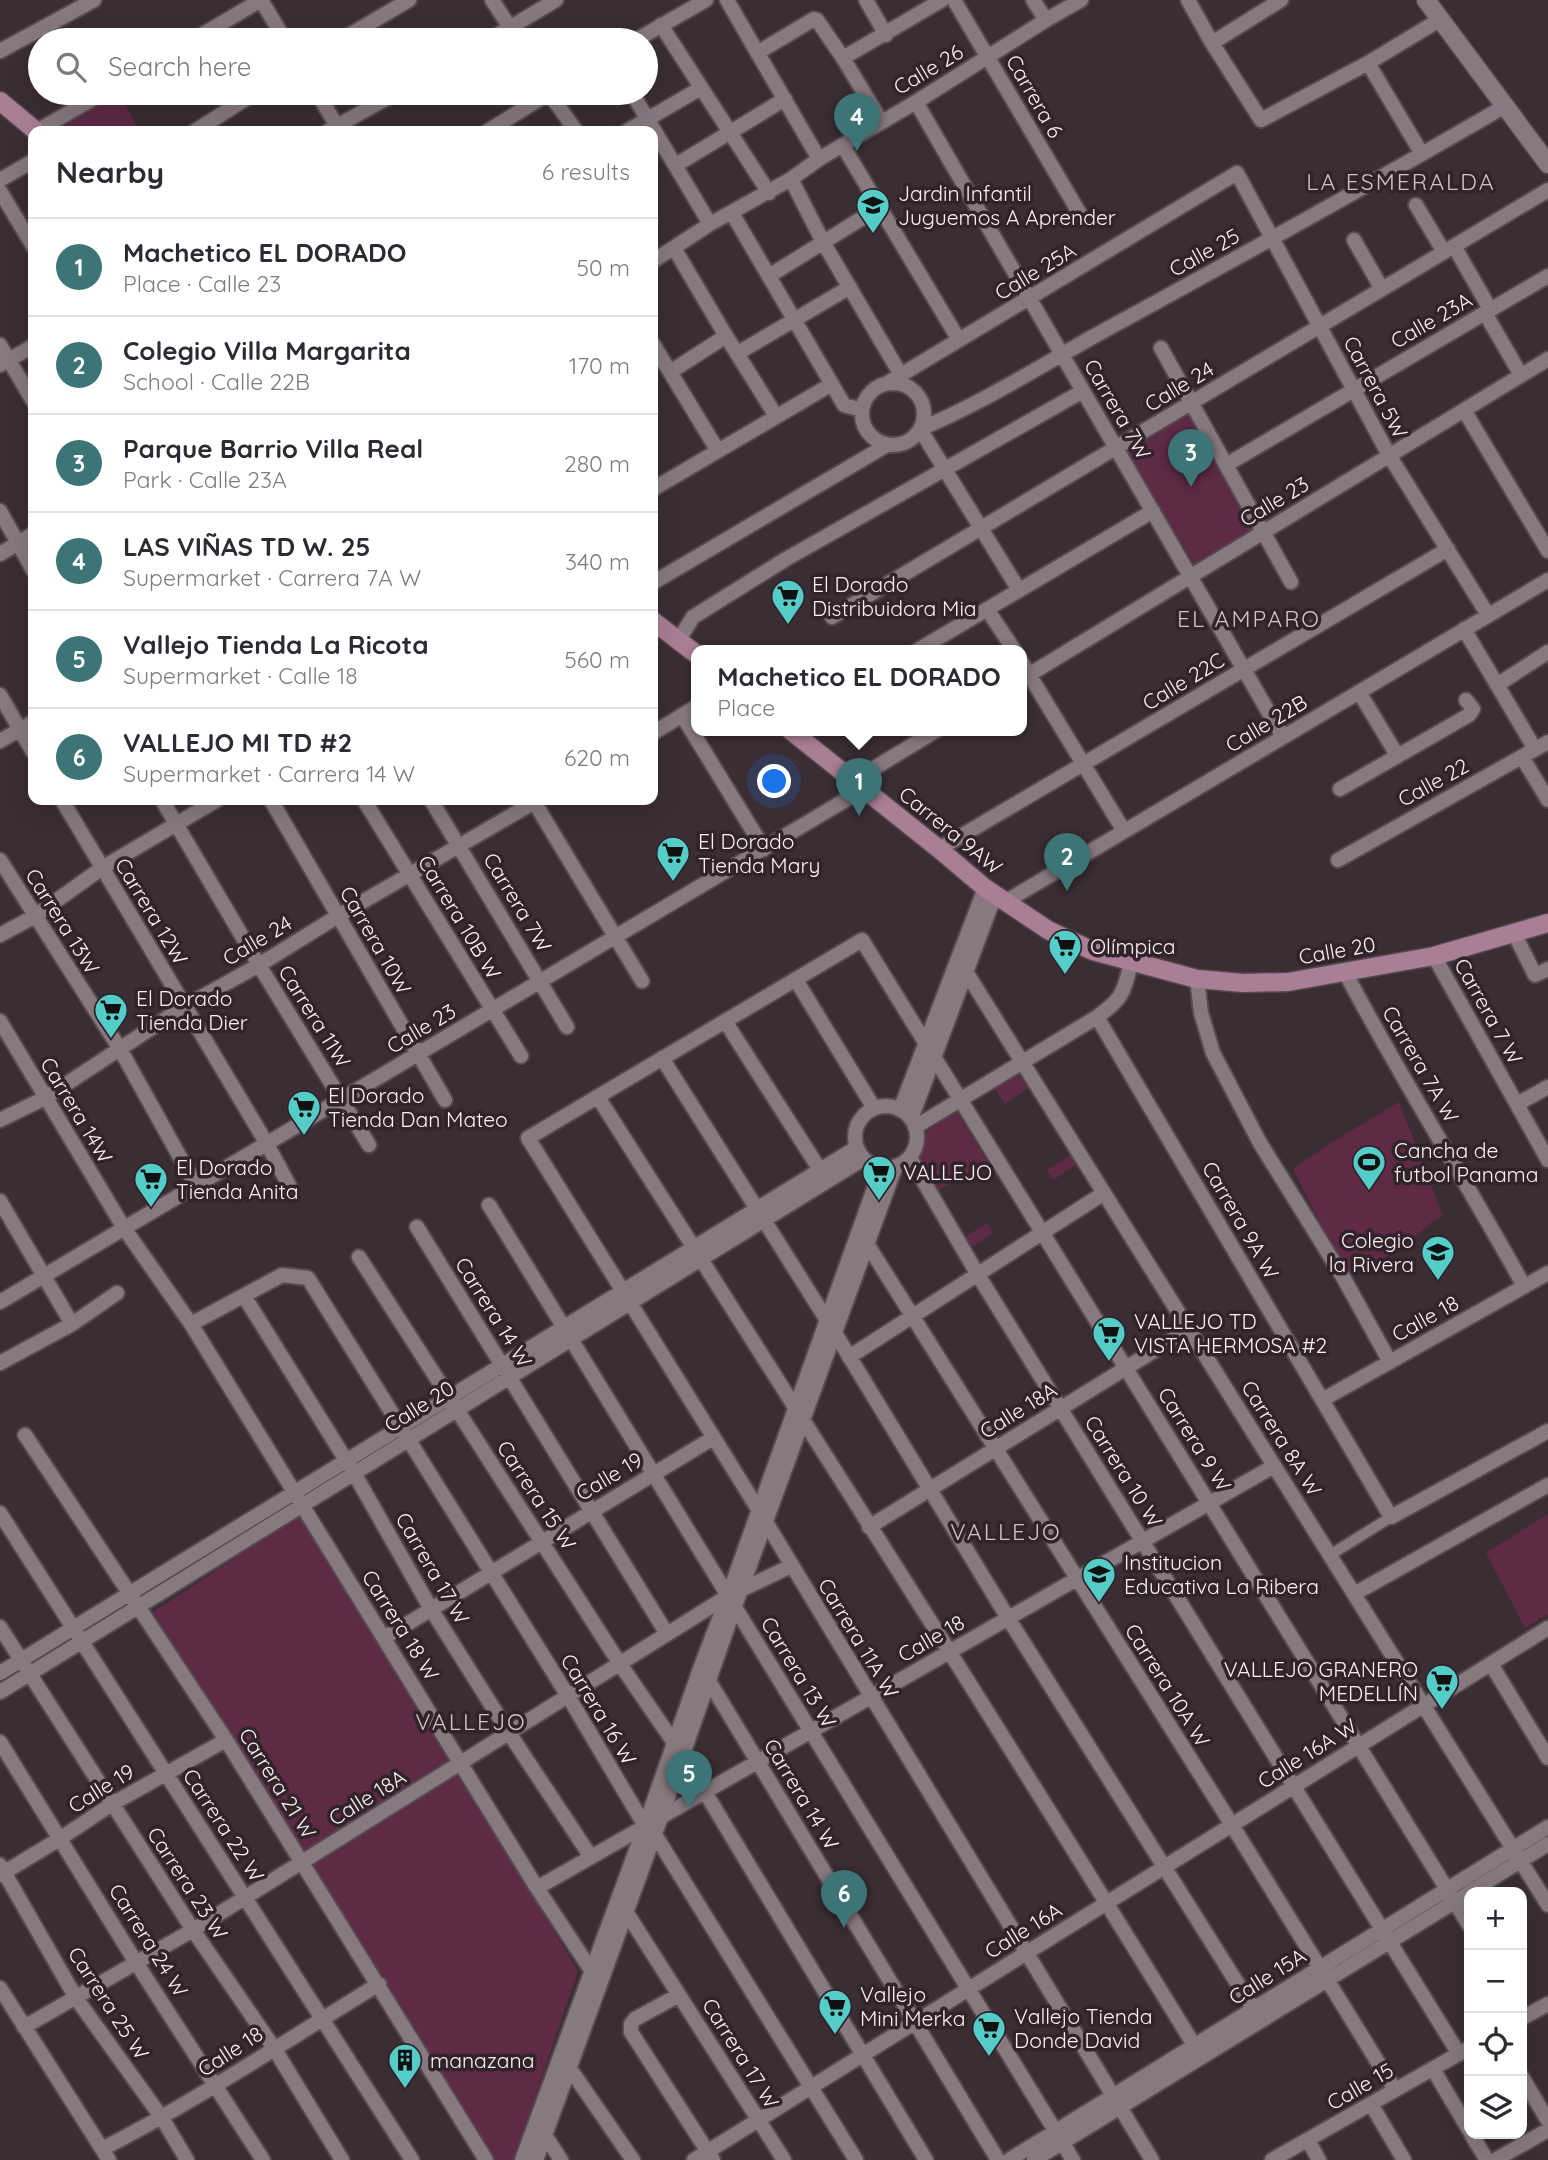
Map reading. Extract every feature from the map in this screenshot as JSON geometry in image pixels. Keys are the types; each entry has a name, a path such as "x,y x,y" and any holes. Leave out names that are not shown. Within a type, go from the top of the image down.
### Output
{"main road":[{"path":"0,101 30,126"},
{"path":"658,625 691,650"},
{"name":"Carrera 9AW","path":"798,736 995,895 1048,930 1093,951"},
{"name":"Calle 20","path":"1093,951 1197,979 1243,983 1288,982 1434,956 1548,923"}],"street":[{"path":"42,28 94,0"},
{"path":"213,28 261,0 278,28"},
{"path":"361,28 409,0"},
{"path":"492,0 511,28"},
{"path":"522,28 556,0"},
{"path":"656,28 706,0"},
{"path":"727,0 819,159"},
{"path":"866,0 886,35"},
{"path":"843,58 942,0"},
{"name":"Carrera 6","path":"954,0 1080,214"},
{"path":"1033,0 1045,20"},
{"name":"Calle 26","path":"658,257 769,193 819,159 1081,0"},
{"path":"1188,0 1261,120 1368,63 1441,19"},
{"path":"1212,43 1281,0"},
{"path":"1426,0 1548,164"},
{"path":"757,53 814,19 820,22 881,121"},
{"path":"661,25 769,193"},
{"path":"0,51 28,36"},
{"path":"1368,63 1422,154"},
{"path":"635,126 701,88"},
{"path":"676,165 785,99"},
{"name":"Carrera 7W","path":"916,102 1283,737"},
{"path":"45,126 82,105"},
{"path":"203,126 237,105"},
{"path":"323,105 334,126"},
{"path":"340,126 376,105"},
{"path":"500,126 531,105"},
{"path":"558,105 572,126"},
{"path":"639,105 651,126"},
{"name":"Calle 25","path":"920,429 973,405 1273,239 1505,106"},
{"path":"658,136 710,225"},
{"path":"843,146 959,340"},
{"path":"0,180 28,164"},
{"name":"Calle 25A","path":"895,379 1237,173"},
{"name":"Carrera 5W","path":"1237,173 1389,456 1488,615"},
{"path":"791,179 823,242 850,287 895,379 915,391 922,402 924,416 914,437 906,443 887,445 868,433 862,410 867,397 876,387 895,379"},
{"name":"Calle 24","path":"832,617 1548,190"},
{"path":"0,191 28,238"},
{"path":"1416,205 1449,249 1488,311 1521,375"},
{"path":"769,276 880,208"},
{"path":"732,213 844,405 862,410"},
{"path":"1354,240 1381,289"},
{"path":"674,248 776,416"},
{"name":"Calle 23A","path":"1226,464 1548,276"},
{"path":"738,353 850,287"},
{"path":"670,372 726,337"},
{"path":"0,345 5,362 28,394"},
{"path":"1161,348 1291,582"},
{"path":"5,362 28,349"},
{"path":"658,352 718,451"},
{"name":"Calle 23","path":"1027,670 1191,576 1548,359"},
{"path":"658,486 832,384"},
{"path":"678,640 693,617 786,559 1083,391"},
{"path":"1464,410 1548,551"},
{"path":"920,429 1019,590"},
{"path":"658,580 887,445"},
{"path":"0,511 28,560"},
{"path":"926,645 1153,511"},
{"path":"0,554 28,537"},
{"name":"Calle 22C","path":"939,849 1448,549"},
{"name":"Calle 22B","path":"995,895 1124,831 1548,580"},
{"path":"987,609 1011,645"},
{"path":"1464,629 1497,685 1548,800"},
{"path":"1497,685 1548,652"},
{"path":"1027,677 1124,831"},
{"path":"1359,692 1397,755"},
{"path":"0,695 28,743"},
{"path":"1340,789 1469,715 1473,709 1466,700"},
{"path":"658,730 691,710"},
{"path":"682,715 691,730"},
{"path":"0,741 28,725"},
{"path":"695,736 764,849"},
{"name":"Calle 23","path":"0,1302 764,849 928,736"},
{"name":"Calle 22","path":"1338,860 1548,742"},
{"name":"Carrera 12W","path":"64,805 267,1144 291,1189"},
{"name":"Carrera 11W","path":"165,805 369,1145"},
{"path":"0,935 35,916 102,868 209,805"},
{"name":"Carrera 10W","path":"274,805 444,1100"},
{"name":"Carrera 10B W","path":"367,805 520,1056"},
{"name":"Carrera 7W","path":"434,805 567,1027"},
{"name":"Calle 24","path":"0,1120 45,1098 185,1006 259,965 527,805"},
{"path":"538,805 642,981"},
{"name":"Carrera 13W","path":"0,860 120,1049 196,1186"},
{"path":"909,1119 887,1106 874,1108 864,1115 857,1125 855,1136 859,1153 871,1165 888,1168 909,1158 915,1149 917,1139 909,1119 925,1043 958,959 995,895"},
{"path":"909,1119 995,895"},
{"path":"1514,933 1535,975 1548,969"},
{"name":"Carrera 9 W","path":"796,979 862,940 1464,1917"},
{"name":"Carrera 7 W","path":"1434,956 1548,1160"},
{"name":"Carrera 8A W","path":"958,959 1548,1905"},
{"path":"909,1119 960,1100 1097,1017 1118,1001 1126,985 1131,962"},
{"name":"Carrera 7A W","path":"1345,972 1524,1286"},
{"path":"874,1108 796,979 598,1097 1195,2045"},
{"path":"1197,979 1201,1013 1219,1066 1260,1143 1343,1278 1390,1362"},
{"name":"Carrera 9A W","path":"1097,1017 1391,1517"},
{"name":"Carrera 14W","path":"0,1021 124,1228 191,1324"},
{"path":"725,1021 820,1170"},
{"path":"662,1058 1257,2015"},
{"path":"1517,1104 1548,1087"},
{"name":"Carrera 11A W","path":"598,1097 528,1138 758,1509 1152,2160"},
{"name":"Calle 20","path":"759,1215 820,1170 859,1153"},
{"name":"Calle 20","path":"0,1674 183,1561 236,1537 859,1153"},
{"name":"Carrera 10 W","path":"909,1158 978,1275 1386,1936 1464,2051"},
{"path":"743,1589 803,1421 859,1231 888,1168"},
{"path":"522,2160 560,2055 626,1912 678,1748 709,1681 758,1509 795,1406 867,1244 888,1168"},
{"path":"849,1357 1104,1193"},
{"path":"0,1201 72,1324"},
{"name":"Carrera 13 W","path":"489,1205 1073,2160"},
{"name":"Carrera 14 W","path":"417,1227 667,1634"},
{"name":"Carrera 10A W","path":"859,1231 1395,2090"},
{"name":"Carrera 15 W","path":"359,1257 620,1664 678,1748"},
{"name":"Calle 18","path":"1322,1401 1548,1273"},
{"name":"Carrera 16 W","path":"244,1296 282,1275 308,1278 856,2160"},
{"path":"0,1363 72,1324 117,1293"},
{"path":"191,1324 244,1296"},
{"name":"Carrera 17 W","path":"244,1296 350,1467 431,1609 590,1857"},
{"name":"Carrera 18 W","path":"191,1324 537,1888 596,1974"},
{"name":"Calle 18A","path":"869,1527 1189,1329"},
{"path":"1330,1555 1391,1517 1548,1431"},
{"name":"Carrera 21 W","path":"25,1435 303,1861 486,2160"},
{"name":"Calle 19","path":"384,1638 713,1438"},
{"name":"Calle 18","path":"662,1817 1274,1466"},
{"path":"1354,1594 1548,1485"},
{"name":"Carrera 22 W","path":"0,1513 412,2160"},
{"name":"Calle 20","path":"0,1692 191,1574 236,1537"},
{"path":"183,1561 191,1574"},
{"path":"536,2160 570,2067 617,1898 650,1830 662,1817 701,1666 731,1601 743,1589 791,1566"},
{"name":"Calle 18A","path":"24,2027 193,1930 667,1634 731,1601"},
{"name":"Carrera 23 W","path":"0,1627 193,1930 274,2048 342,2160"},
{"name":"Calle 16A W","path":"1232,1825 1548,1628"},
{"path":"1491,1664 1548,1758"},
{"name":"Carrera 14 W","path":"701,1666 998,2160"},
{"name":"Calle 19","path":"1,1871 226,1740"},
{"name":"Carrera 24 W","path":"0,1742 137,1964 263,2160"},
{"path":"705,1792 926,2160"},
{"name":"Calle 16A","path":"694,2160 711,2156 758,2120 1232,1825"},
{"name":"Calle 15A","path":"1477,1887 1548,1827"},
{"path":"537,1888 590,1857 650,1830"},
{"name":"Calle 15A","path":"1009,2160 1059,2137 1517,1855 1548,1844"},
{"name":"Carrera 25 W","path":"1,1871 76,1998 162,2118 187,2160"},
{"name":"Calle 15A","path":"1451,1895 1464,1894"},
{"name":"Carrera 17 W","path":"617,1898 784,2160"},
{"name":"Calle 18","path":"106,2154 379,1984"},
{"path":"0,1988 106,2154"},
{"path":"680,1995 635,2019 631,2024 631,2032 711,2156"},
{"path":"1527,2013 1548,2004"},
{"name":"Calle 15A","path":"1185,2059 1195,2045 1257,2015"},
{"name":"Calle 15","path":"1272,2160 1464,2051"},
{"path":"560,2055 633,2160"},
{"path":"1433,2069 1464,2122"},
{"path":"1527,2085 1548,2121"},
{"path":"1371,2104 1404,2160"},
{"path":"536,2120 561,2160"},
{"path":"1495,2160 1548,2130"},
{"name":"Calle 15A","path":"1034,2160 1059,2137"},
{"path":"1474,2139 1487,2160"},
{"path":"1308,2140 1319,2160"}],"shaded area":[{"path":"99,105 125,105 136,126 63,126"},
{"path":"1188,410 1256,527 1194,564 1125,448"},
{"path":"1019,1069 1031,1086 1005,1104 993,1086"},
{"name":"Cancha de futbol Panama","path":"1399,1102 1443,1216 1433,1221 1407,1245 1348,1279 1293,1169"},
{"path":"956,1111 987,1161 933,1194 915,1163 922,1149 923,1134"},
{"path":"1071,1154 1077,1164 1053,1180 1047,1170"},
{"path":"987,1223 993,1233 966,1251 960,1240"},
{"path":"302,1514 453,1760 303,1852 153,1612"},
{"path":"1548,1514 1548,1614 1525,1628 1486,1553"},
{"path":"458,1772 578,1971 514,2160 493,2160 310,1866"}],"place":[{"name":"LAS VIÑAS TD W. 25","path":"857,151"},
{"name":"Jardin Infantil Juguemos A Aprender","path":"873,235"},
{"name":"Parque Barrio Villa Real","path":"1191,487"},
{"name":"El Dorado Distribuidora Mia","path":"788,626"},
{"name":"Machetico EL DORADO","path":"859,816"},
{"name":"El Dorado Tienda Mary","path":"673,883"},
{"name":"Colegio Villa Margarita","path":"1067,891"},
{"name":"Olímpica","path":"1065,976"},
{"name":"El Dorado Tienda Dier","path":"111,1040"},
{"name":"El Dorado Tienda Dan Mateo","path":"304,1137"},
{"name":"Cancha de futbol Panama","path":"1369,1192"},
{"name":"VALLEJO","path":"879,1202"},
{"name":"El Dorado Tienda Anita","path":"151,1209"},
{"name":"Colegio la Rivera","path":"1438,1282"},
{"name":"VALLEJO TD VISTA HERMOSA #2","path":"1109,1363"},
{"name":"Institucion Educativa La Ribera","path":"1099,1604"},
{"name":"VALLEJO GRANERO MEDELLÍN","path":"1442,1711"},
{"name":"Vallejo Tienda La Ricota","path":"689,1808"},
{"name":"VALLEJO MI TD #2","path":"844,1928"},
{"name":"Vallejo Mini Merka","path":"835,2036"},
{"name":"Vallejo Tienda Donde David","path":"989,2058"},
{"name":"manazana","path":"405,2090"}],"district":[{"name":"LA ESMERALDA","path":"1401,181"},
{"name":"EL AMPARO","path":"1249,618"},
{"name":"VALLEJO","path":"1006,1531"},
{"name":"VALLEJO","path":"471,1721"}]}
